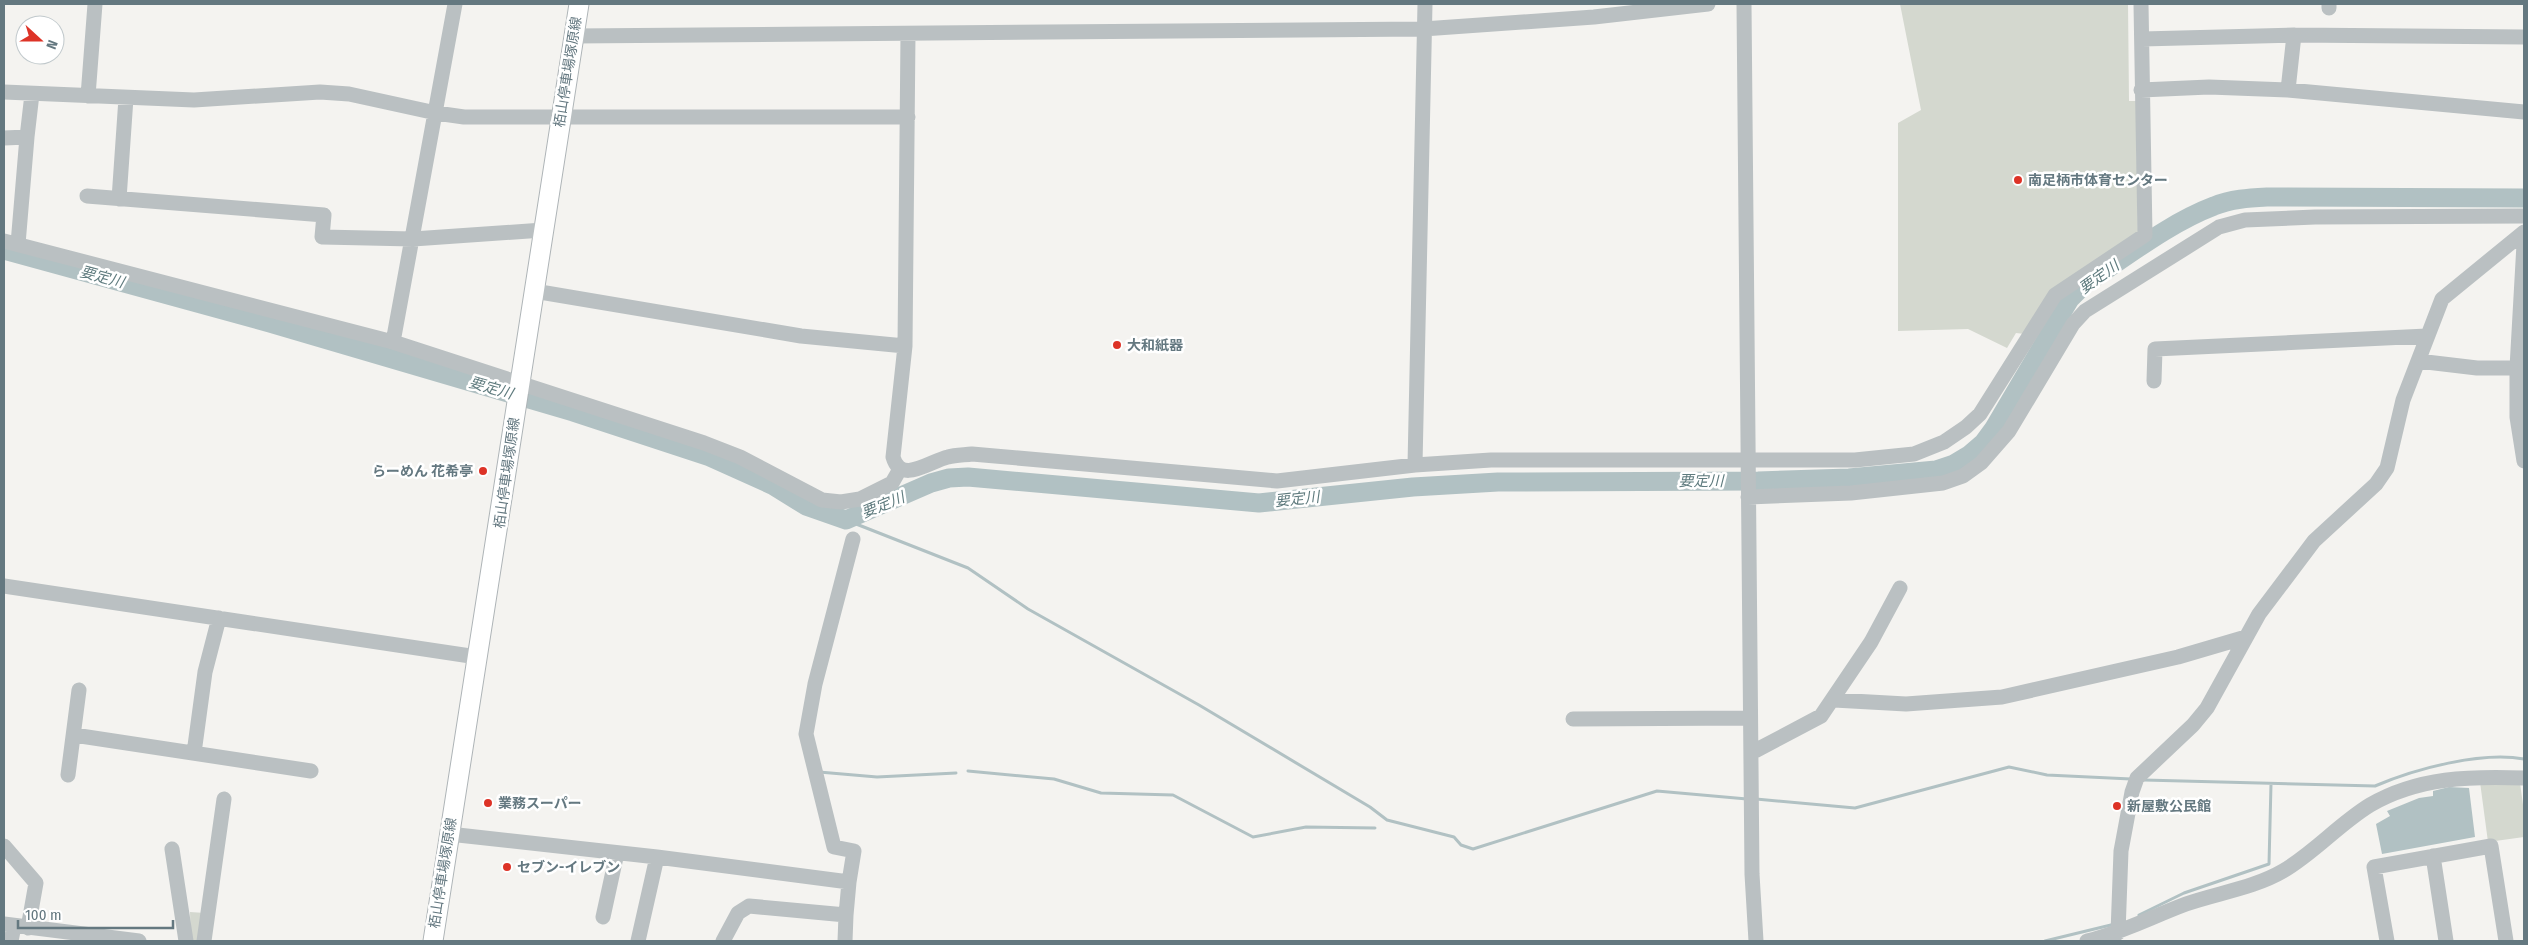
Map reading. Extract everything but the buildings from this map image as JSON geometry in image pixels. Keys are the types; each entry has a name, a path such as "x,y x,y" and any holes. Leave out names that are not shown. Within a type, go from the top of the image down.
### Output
{"main road":[{"name":"栢山停車場塚原線","path":"433,941 579,4"}],"street":[{"path":"88,96 95,4"},
{"path":"393,342 455,4"},
{"path":"1415,465 1425,4"},
{"path":"574,36 1423,30 1594,18 1708,4"},
{"path":"1744,4 1747,495 1751,799 1756,941"},
{"path":"908,34 905,346 893,457 895,465 900,469 912,471 947,457 972,454 1277,481 1415,465 1491,460 1747,465 1855,460 1914,454 1944,442 1980,414 2028,335 2055,295 2146,235 2141,90 2141,4"},
{"path":"2142,39 2294,35 2524,37"},
{"path":"2288,90 2294,35"},
{"path":"2141,90 2208,87 2288,90 2524,112"},
{"path":"4,92 194,100 320,92 349,94 436,113 464,117 908,117"},
{"path":"32,94 11,243 393,342 704,442 740,457 822,500 841,502 860,499 892,483 900,469"},
{"path":"119,199 126,98"},
{"path":"4,138 27,137"},
{"path":"87,196 324,215 322,237 413,239 543,230"},
{"path":"1747,495 1851,493 1943,482 1963,476 1981,463 2009,431 2073,324 2085,311 2219,227 2233,222 2315,217 2524,216"},
{"path":"2118,933 2121,851 2135,785 2207,708 2259,614 2314,541 2376,484 2388,468 2403,400 2442,299 2524,232"},
{"path":"2524,244 2517,368 2517,417 2524,461"},
{"path":"534,290 801,336 905,346"},
{"path":"2154,380 2155,349 2427,336"},
{"path":"2418,361 2477,368 2517,368"},
{"path":"845,941 849,882 854,851 834,847 806,734 815,684 854,539"},
{"path":"4,586 477,657"},
{"path":"1751,754 1821,716 1834,700 1871,642 1900,588"},
{"path":"194,753 205,672 219,618"},
{"path":"1834,700 1906,704 2002,696 2160,661 2246,637"},
{"path":"68,775 79,690"},
{"path":"1574,719 1750,718"},
{"path":"74,735 311,771"},
{"path":"2087,941 2118,933 2185,904 2281,872 2302,859 2370,805 2404,789 2456,777 2524,778"},
{"path":"204,941 224,800"},
{"path":"449,834 657,857 849,882"},
{"path":"4,846 36,883 15,926 11,941"},
{"path":"2387,941 2374,867 2491,846 2506,941"},
{"path":"172,849 186,941"},
{"path":"603,917 617,853"},
{"path":"2433,856 2446,941"},
{"path":"638,941 657,857"},
{"path":"723,941 738,913 749,906 846,915"},
{"path":"15,926 139,941"}],"shaded area":[{"name":"南足柄市体育センター","path":"1900,4 2128,4 2129,101 2136,101 2138,236 2056,288 2025,334 2016,333 2007,348 1968,329 1898,331 1898,123 1921,110"},
{"path":"2480,782 2520,783 2524,812 2524,837 2488,842"},
{"path":"2449,787 2469,788 2475,837 2382,854 2376,824 2390,816 2387,811 2419,798 2433,796 2433,791"},
{"path":"190,912 205,913 201,941 191,941"}],"waterway":[{"name":"要定川","path":"4,250 270,323 573,412 710,457 772,485 806,506 846,520 931,483 949,478 968,477 1259,503 1413,487 1498,482 1758,481 1849,478 1936,470 1954,464 1969,455 1983,443 1994,428 2070,299 2085,284 2164,231 2197,213 2227,202 2267,197 2524,198"},
{"path":"846,520 968,568 1028,609 1199,705 1370,807 1387,820 1454,837 1461,845 1473,849 1657,791 1747,799"},
{"path":"2144,780 2375,786 2409,773 2448,763 2488,757 2524,759"},
{"path":"1756,799 1855,808 2009,767 2047,775 2131,779"},
{"path":"968,771 1054,779 1101,793 1173,795 1253,837 1306,827 1375,828"},
{"path":"819,772 877,777 956,773"},
{"path":"2139,915 2184,893 2269,864 2271,784"},
{"path":"2045,941 2115,924"}],"place":[{"name":"南足柄市体育センター","path":"2018,180"},
{"name":"大和紙器","path":"1117,345"},
{"name":"らーめん 花希亭","path":"483,471"},
{"name":"業務スーパー","path":"488,803"},
{"name":"新屋敷公民館","path":"2117,806"},
{"name":"セブン-イレブン","path":"507,867"}]}
